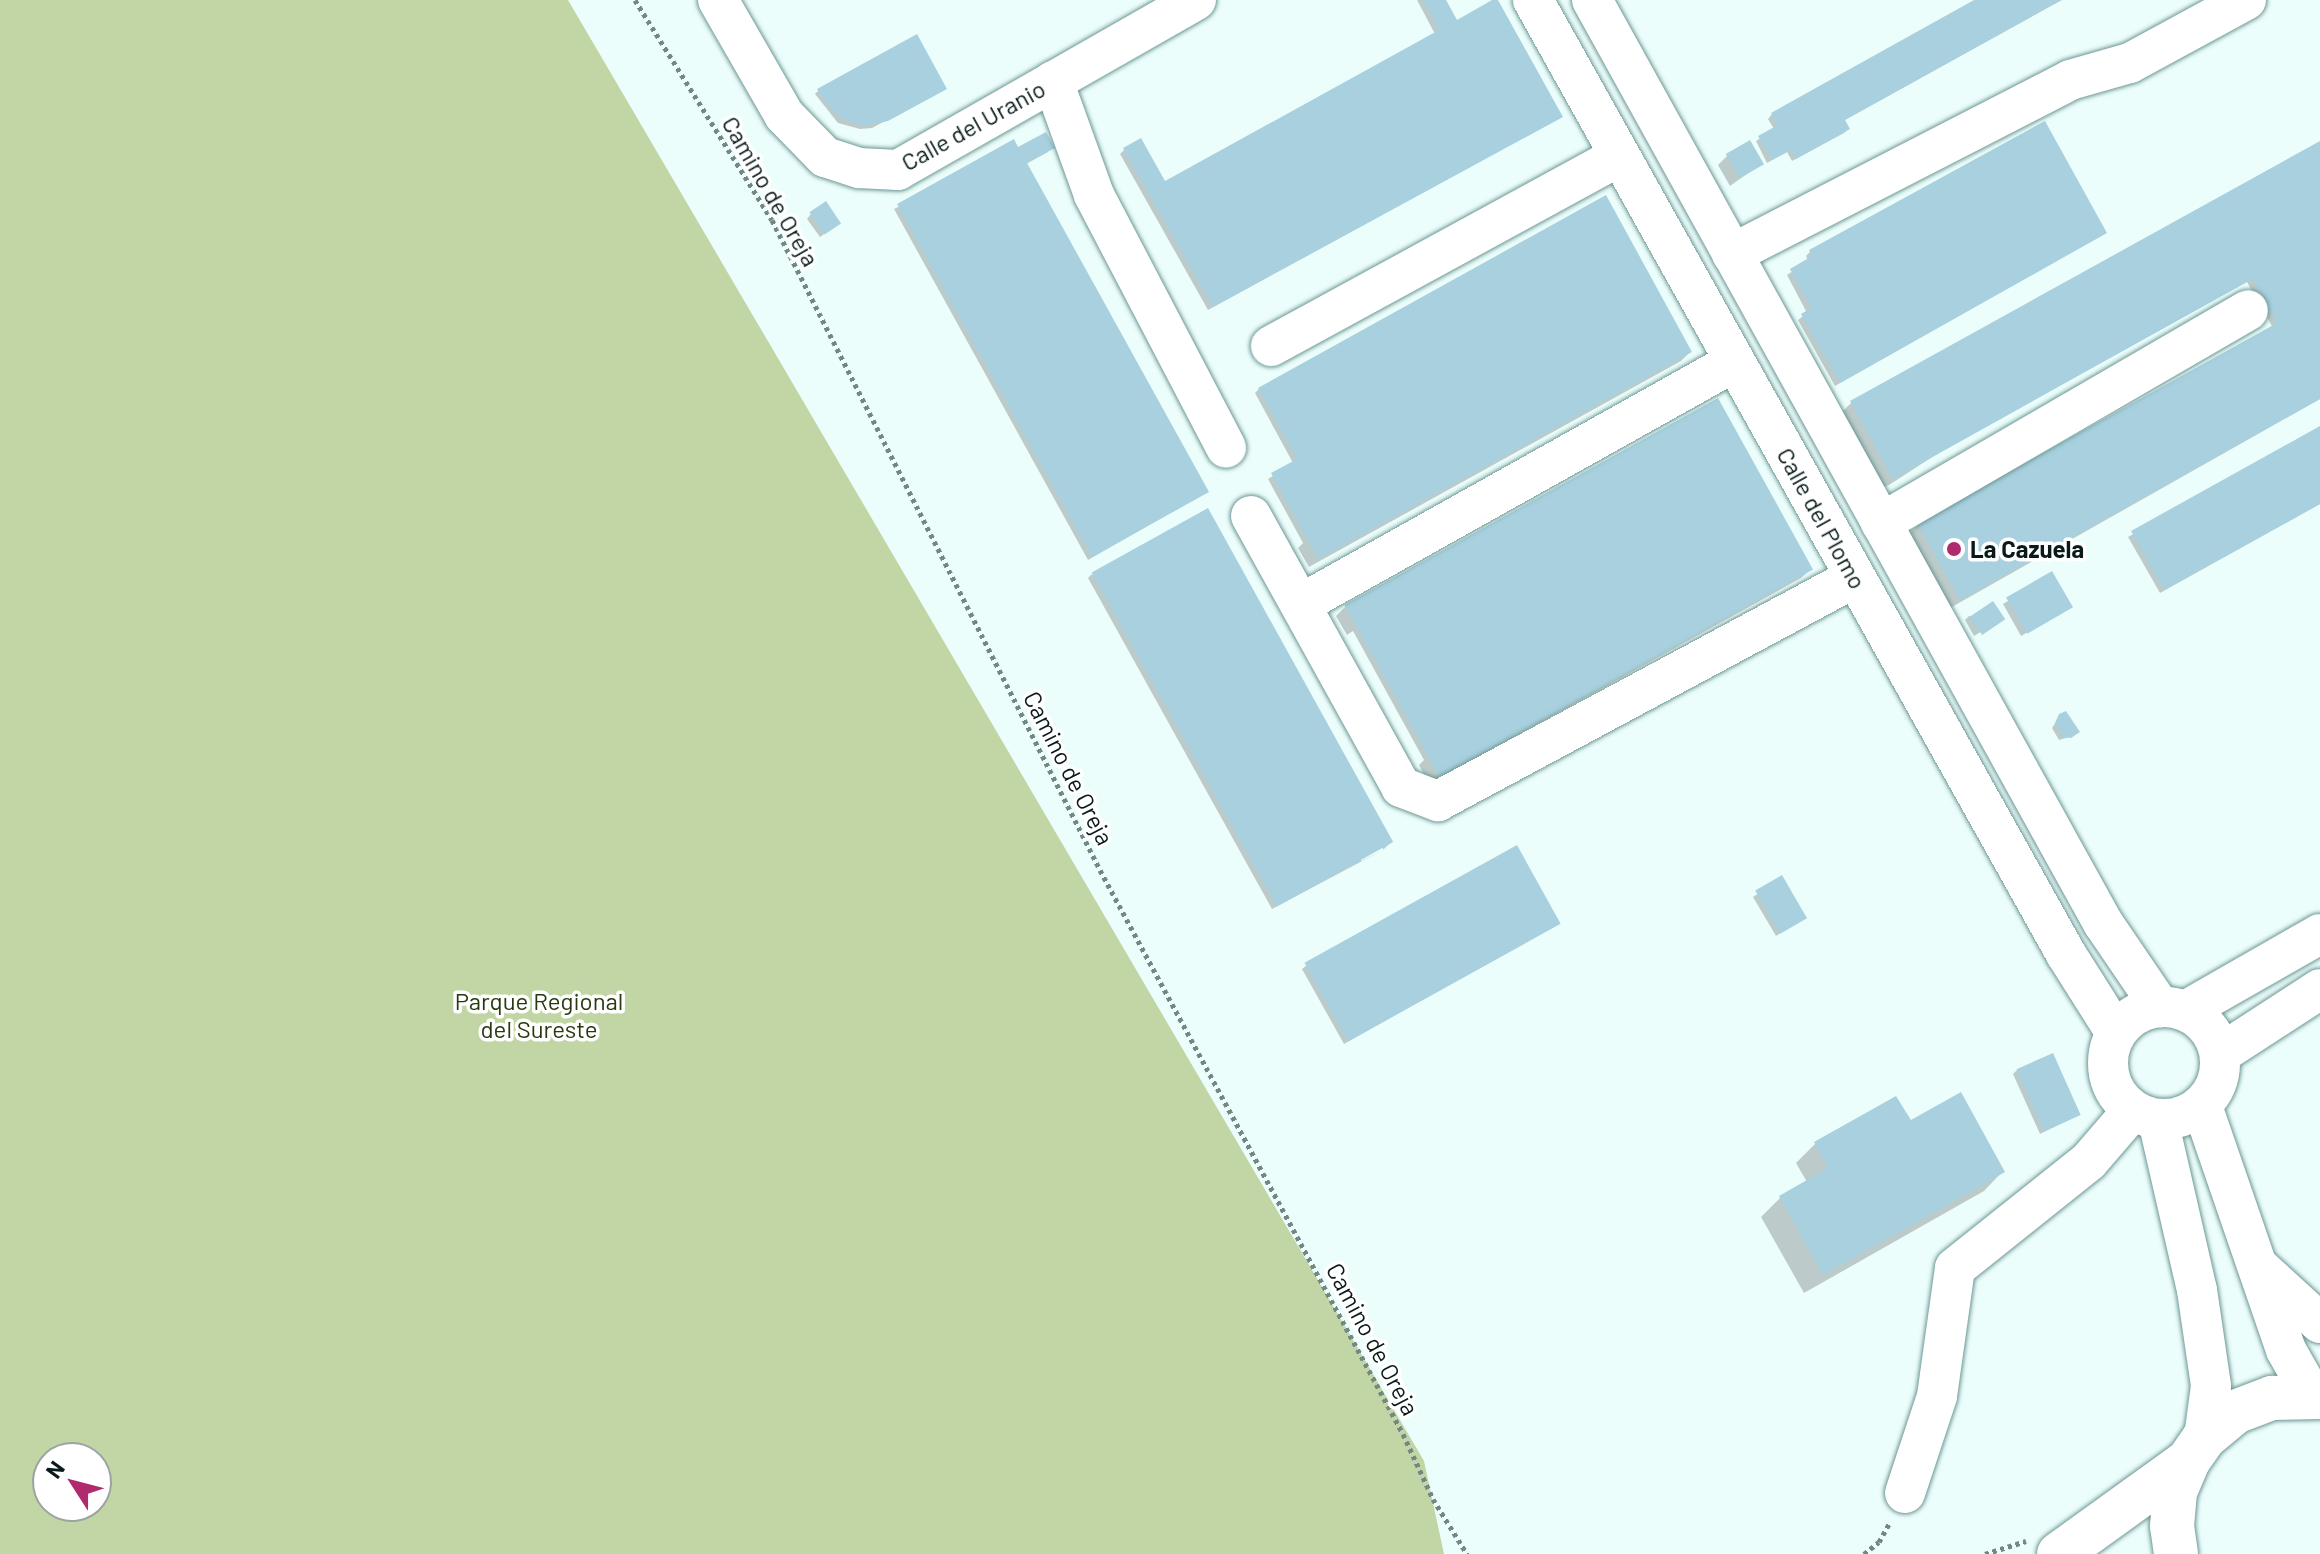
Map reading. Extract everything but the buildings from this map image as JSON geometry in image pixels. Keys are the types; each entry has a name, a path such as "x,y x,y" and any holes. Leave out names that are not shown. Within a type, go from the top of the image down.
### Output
{"main road":[{"path":"2059,1554 2196,1450 2235,1412 2272,1398 2316,1396"},
{"path":"2176,1554 2172,1526 2175,1492 2196,1450"}],"street":[{"name":"Calle del Uranio","path":"718,0 784,115 825,157 859,168 898,170 1196,0"},
{"name":"Calle del Plomo","path":"1533,0 2066,954 2116,1033"},
{"name":"Calle del Plomo","path":"1592,0 2103,923 2172,1009"},
{"path":"1732,254 2070,80 2130,63 2246,0"},
{"path":"1053,81 1094,195 1226,448"},
{"path":"1271,346 1619,156"},
{"path":"1881,523 2248,310"},
{"path":"1301,604 1735,361"},
{"path":"1251,516 1401,787 1438,801 1855,577"},
{"path":"2196,1450 2211,1386 2191,1264 2145,1115 2113,1089 2107,1061 2116,1033 2143,1011 2172,1009 2320,934"},
{"path":"2220,1054 2320,989"},
{"path":"1905,1493 1937,1396 1955,1268 2145,1115 2181,1118 2202,1106 2217,1083 2220,1054 2214,1036 2202,1021 2172,1009"},
{"path":"2202,1106 2286,1350 2316,1396"},
{"path":"2255,1264 2320,1323"}],"path":[{"name":"Camino de Oreja","path":"635,0 772,220 1100,870 1403,1434 1433,1499 1467,1554"}],"green space":[{"name":"Parque Regional del Sureste","path":"0,0 568,0 1424,1461 1444,1554 0,1554"}],"place":[{"name":"La Cazuela","path":"1954,549"}]}
